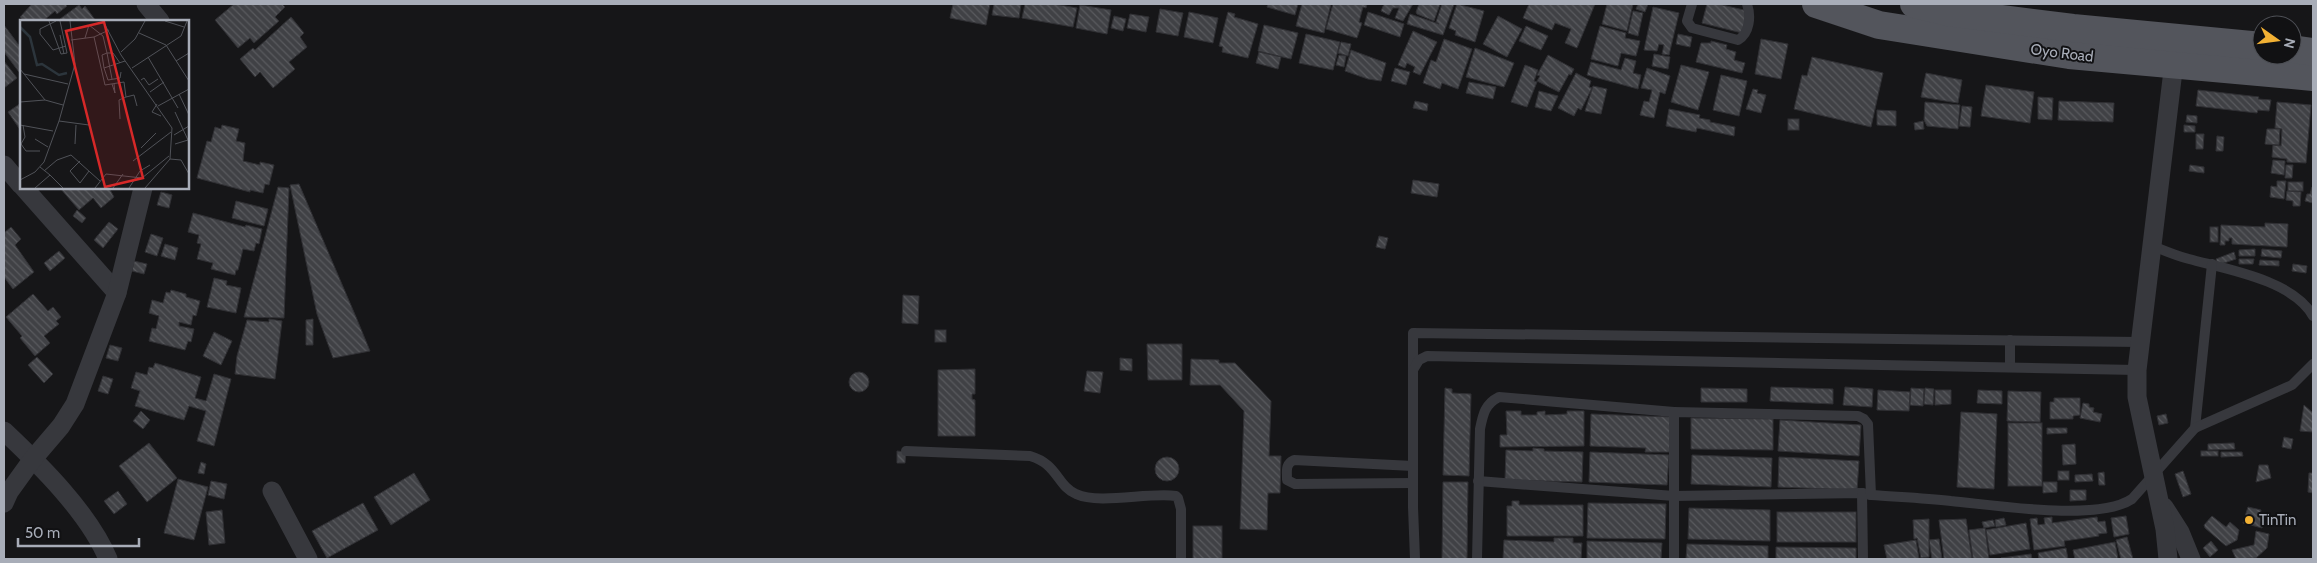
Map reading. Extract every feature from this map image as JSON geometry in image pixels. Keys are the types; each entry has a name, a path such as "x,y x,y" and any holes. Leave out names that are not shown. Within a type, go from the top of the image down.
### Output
{"main road":[{"name":"Oyo Road","path":"1816,4 1879,24 1936,35 2069,55 2176,52 2252,47"},
{"name":"Oyo Road","path":"1914,4 1947,12 2313,77"}],"street":[{"path":"146,4 159,20"},
{"path":"2168,559 2159,500 2137,397 2137,370 2176,52"},
{"path":"4,165 20,183"},
{"path":"25,189 117,292"},
{"path":"4,503 9,492 32,460 61,426 75,404 117,292 143,189"},
{"path":"4,431 69,498 108,559"},
{"path":"272,491 308,559"},
{"path":"2159,500 2180,532 2191,559"}],"lane":[{"path":"1692,4 1687,21 1692,28 1738,40 1743,37 1747,30 1750,14 1747,4"},
{"path":"2152,246 2188,259 2212,264 2278,285 2310,309 2313,316"},
{"path":"2195,428 2212,264"},
{"path":"1416,559 1413,483 1413,333 2140,342"},
{"path":"2010,340 2010,368"},
{"path":"1413,370 1419,360 1427,356 2137,370"},
{"path":"1478,481 1674,496 1867,494 2027,508 2090,510 2124,504 2132,498 2195,428 2292,385 2313,364"},
{"path":"1477,559 1480,429 1484,410 1491,401 1499,397 1674,412 1858,416 1868,424 1867,494 1863,559"},
{"path":"1674,412 1674,559"},
{"path":"906,451 1030,456 1048,463 1070,490 1077,494 1096,497 1176,496 1181,509 1181,559"},
{"path":"1413,466 1294,460 1289,462 1287,467 1287,480 1295,484 1413,483"}],"building":[{"path":"32,4 65,4 67,6 57,14 55,11 44,20 23,20 20,17"},
{"path":"234,4 282,4 285,7 275,17 279,21 254,43 250,38 238,48 215,20"},
{"path":"953,4 990,4 986,25 950,18"},
{"path":"994,4 1021,4 1019,18 992,15"},
{"path":"1025,4 1054,4 1077,8 1073,27 1022,18"},
{"path":"1268,4 1298,4 1295,15 1267,7"},
{"path":"1302,4 1331,4 1324,33 1296,26"},
{"path":"1333,4 1367,4 1366,8 1363,7 1359,22 1362,23 1357,38 1326,29"},
{"path":"1384,4 1413,4 1403,21 1395,18 1399,8 1393,8 1389,15 1381,11"},
{"path":"1419,4 1440,4 1434,21 1417,14"},
{"path":"1442,4 1454,4 1443,35 1407,24 1410,14 1439,24 1436,22"},
{"path":"1457,4 1484,11 1475,42 1455,35 1456,31 1449,28"},
{"path":"1529,4 1595,4 1577,48 1565,43 1571,29 1555,23 1552,30 1523,18"},
{"path":"1607,4 1633,4 1627,31 1602,24"},
{"path":"1638,4 1648,4 1645,12 1636,9"},
{"path":"1707,4 1718,4 1748,11 1742,33 1702,23"},
{"path":"79,5 82,9 85,6 95,20 60,20"},
{"path":"1080,5 1111,10 1107,34 1076,28"},
{"path":"1653,7 1679,13 1669,55 1662,54 1664,45 1659,44 1657,51 1644,50"},
{"path":"1160,9 1183,13 1178,36 1156,32"},
{"path":"1633,11 1643,13 1638,36 1628,33"},
{"path":"1189,12 1218,18 1213,43 1184,37"},
{"path":"1228,12 1235,14 1234,17 1258,24 1248,58 1222,52 1223,47 1219,46"},
{"path":"1368,12 1404,24 1400,37 1364,25"},
{"path":"1130,14 1149,17 1146,32 1127,28"},
{"path":"1114,16 1126,19 1123,31 1111,28"},
{"path":"1498,16 1522,29 1507,57 1483,44"},
{"path":"291,17 304,33 300,37 307,47 289,62 295,69 273,88 260,72 255,77 240,59 253,48 255,50"},
{"path":"4,25 20,47 19,72 4,52"},
{"path":"1264,25 1298,33 1291,59 1258,51"},
{"path":"1526,26 1548,36 1541,50 1519,41"},
{"path":"1600,26 1626,33 1625,38 1640,41 1636,56 1621,53 1618,66 1591,59"},
{"path":"1413,31 1437,42 1420,75 1413,72 1415,67 1407,63 1405,68 1398,65"},
{"path":"1306,34 1340,42 1333,70 1299,63"},
{"path":"1678,34 1692,37 1690,47 1676,44"},
{"path":"1444,39 1472,49 1458,89 1442,83 1440,89 1423,83 1431,60 1436,62"},
{"path":"1761,39 1788,44 1781,79 1755,74"},
{"path":"1711,41 1727,45 1726,49 1736,52 1734,60 1745,63 1742,73 1696,62 1701,43 1711,43"},
{"path":"1341,42 1351,44 1348,56 1338,53"},
{"path":"1475,48 1514,63 1504,87 1466,77"},
{"path":"1351,50 1386,63 1381,81 1368,79 1345,71"},
{"path":"1259,52 1281,57 1278,69 1256,63"},
{"path":"1654,54 1670,57 1668,69 1652,66"},
{"path":"1339,55 1346,56 1344,67 1336,65"},
{"path":"1548,55 1574,69 1559,92 1537,81 1540,76 1537,75"},
{"path":"1812,57 1883,73 1871,127 1794,109 1802,75 1807,76"},
{"path":"1625,58 1636,61 1633,73 1641,75 1638,89 1587,75 1591,62 1621,70"},
{"path":"4,61 17,78 4,88"},
{"path":"1525,65 1538,70 1534,81 1537,82 1527,107 1511,102"},
{"path":"1681,65 1709,72 1698,110 1671,102"},
{"path":"1395,68 1410,72 1406,85 1391,81"},
{"path":"1647,68 1670,76 1665,94 1660,92 1654,118 1640,115 1644,101 1649,102 1652,90 1641,88"},
{"path":"1576,73 1591,81 1589,87 1592,88 1581,110 1578,108 1574,116 1558,108"},
{"path":"1926,73 1962,80 1958,103 1921,97"},
{"path":"1721,75 1747,81 1739,116 1713,110"},
{"path":"1469,82 1496,87 1493,99 1466,93"},
{"path":"1986,85 2034,92 2030,123 1981,116"},
{"path":"1593,86 1607,89 1601,114 1585,111"},
{"path":"1753,89 1758,90 1757,93 1766,95 1761,113 1746,109"},
{"path":"2198,90 2271,100 2269,111 2258,110 2257,113 2196,106"},
{"path":"1539,91 1558,96 1551,111 1535,107"},
{"path":"2038,97 2053,98 2052,120 2038,119"},
{"path":"1415,101 1428,104 1427,111 1413,108"},
{"path":"2059,101 2114,103 2113,122 2058,120"},
{"path":"1925,102 1960,105 1958,129 1927,126 1924,120"},
{"path":"2277,102 2311,105 2306,163 2287,162 2287,159 2272,157 2273,145 2281,146 2282,129 2275,128"},
{"path":"20,104 20,130 8,112"},
{"path":"1962,106 1972,107 1970,127 1959,126"},
{"path":"1669,109 1700,115 1699,118 1710,120 1710,122 1735,127 1734,136 1697,128 1696,132 1666,126"},
{"path":"1877,110 1896,111 1896,126 1877,125"},
{"path":"2187,115 2197,116 2197,123 2186,122"},
{"path":"1788,119 1799,119 1799,130 1788,130"},
{"path":"1923,121 1924,129 1915,130 1914,123"},
{"path":"222,125 239,129 236,141 245,143 243,161 260,165 260,162 274,165 269,185 265,184 263,193 250,190 250,192 197,178 207,141 211,142 215,127 221,129"},
{"path":"2184,125 2195,126 2195,132 2184,132"},
{"path":"2267,129 2280,129 2279,145 2265,144"},
{"path":"2196,134 2204,134 2203,149 2196,149"},
{"path":"2217,136 2224,137 2223,151 2216,151"},
{"path":"2273,160 2285,161 2284,175 2271,173"},
{"path":"2190,165 2204,167 2204,173 2189,171"},
{"path":"2286,165 2293,165 2292,178 2285,178"},
{"path":"1413,180 1439,184 1437,197 1411,193"},
{"path":"2277,181 2286,181 2284,199 2270,197 2271,186 2277,187"},
{"path":"2288,182 2303,182 2303,191 2288,191"},
{"path":"299,184 370,351 333,358 317,314 290,185"},
{"path":"278,187 289,188 284,318 244,317"},
{"path":"2313,187 2313,203 2305,201"},
{"path":"61,189 110,189 114,197 101,208 93,198 79,210"},
{"path":"2287,191 2301,192 2300,206 2293,206 2293,201 2286,200"},
{"path":"161,192 172,195 169,208 157,205"},
{"path":"236,201 268,209 264,226 232,218"},
{"path":"77,210 86,218 82,223 73,216"},
{"path":"193,213 245,227 246,225 262,229 259,244 256,243 254,251 243,249 235,275 211,269 213,263 197,259 201,244 197,243 199,235 188,232"},
{"path":"109,222 118,229 103,248 94,240"},
{"path":"2265,223 2288,224 2287,247 2232,244 2232,238 2229,238 2229,241 2225,241 2225,245 2220,245 2221,225 2265,227"},
{"path":"11,227 21,239 15,245 34,272 13,289 4,277 4,233"},
{"path":"2210,227 2218,227 2218,242 2210,242"},
{"path":"151,234 163,238 157,256 145,252"},
{"path":"1379,236 1388,238 1385,249 1376,247"},
{"path":"165,244 178,248 175,260 161,256"},
{"path":"2255,249 2255,256 2239,256 2239,250"},
{"path":"2262,249 2282,251 2281,258 2261,256"},
{"path":"59,251 65,258 50,271 44,263"},
{"path":"2234,252 2236,259 2218,265 2216,259"},
{"path":"2239,259 2254,259 2253,264 2239,264"},
{"path":"2260,260 2279,261 2279,266 2259,265"},
{"path":"134,261 147,264 144,274 132,271"},
{"path":"2293,264 2307,266 2306,273 2292,271"},
{"path":"214,278 227,281 226,285 241,288 236,313 207,307"},
{"path":"171,290 186,294 186,297 200,301 196,316 193,315 191,325 179,322 179,326 194,329 191,342 188,341 185,350 149,341 152,328 156,329 159,316 149,313 152,300 163,303 166,292 170,293"},
{"path":"33,294 48,311 53,307 61,317 56,321 59,324 44,336 50,343 35,356 20,338 22,336 6,317"},
{"path":"903,295 919,296 918,324 902,323"},
{"path":"269,319 282,321 275,379 235,374 237,356 247,320 269,322"},
{"path":"313,319 313,345 306,345 306,320"},
{"path":"935,330 946,330 946,342 935,342"},
{"path":"214,332 232,341 221,365 203,356"},
{"path":"1147,344 1182,344 1182,380 1148,380"},
{"path":"110,345 122,348 118,361 106,358"},
{"path":"37,357 53,374 44,383 28,365"},
{"path":"1120,358 1132,359 1132,371 1120,370"},
{"path":"1191,359 1219,360 1219,363 1235,363 1271,401 1269,456 1281,456 1280,493 1268,493 1267,530 1240,529 1244,411 1220,385 1190,385"},
{"path":"155,363 201,377 195,398 206,401 214,374 231,379 214,446 197,441 206,411 189,406 184,420 135,406 140,391 131,388 136,372 147,375 149,367 153,368"},
{"path":"975,369 975,394 972,394 972,399 975,400 975,436 938,436 938,370"},
{"path":"1087,371 1103,372 1100,393 1084,391"},
{"path":"859,372 866,375 869,382 866,389 859,392 852,389 849,382 852,375"},
{"path":"103,376 113,379 108,394 98,391"},
{"path":"1771,387 1833,389 1833,404 1770,401"},
{"path":"1845,387 1873,389 1872,407 1843,405"},
{"path":"1445,388 1452,389 1452,393 1471,394 1469,476 1443,475"},
{"path":"1701,388 1747,389 1747,402 1701,402"},
{"path":"1911,388 1924,389 1923,406 1910,405"},
{"path":"1925,388 1934,389 1933,405 1924,404"},
{"path":"1878,390 1910,392 1909,411 1877,410"},
{"path":"1935,390 1951,390 1951,404 1935,405"},
{"path":"1978,390 2002,391 2002,404 1977,403"},
{"path":"2008,391 2041,392 2040,422 2007,421"},
{"path":"2054,398 2080,398 2080,415 2073,416 2073,419 2050,419 2050,402 2054,402"},
{"path":"2083,403 2089,404 2089,407 2094,408 2093,412 2102,414 2100,422 2080,418"},
{"path":"2304,405 2313,413 2313,432 2300,431"},
{"path":"141,411 150,420 143,429 133,421"},
{"path":"1506,411 1521,411 1521,415 1537,415 1537,412 1545,411 1545,415 1567,414 1567,411 1584,411 1584,446 1500,447 1500,435 1507,435"},
{"path":"1961,412 1997,414 1994,489 1957,487"},
{"path":"1591,414 1672,417 1670,452 1645,452 1646,448 1590,446"},
{"path":"2166,414 2168,423 2159,425 2157,416"},
{"path":"1691,418 1773,419 1773,450 1691,449"},
{"path":"1780,420 1861,425 1859,456 1778,451"},
{"path":"2008,423 2042,423 2042,486 2008,486"},
{"path":"2047,428 2067,428 2067,433 2047,434"},
{"path":"2284,437 2293,439 2291,449 2282,447"},
{"path":"149,443 177,478 147,502 119,466"},
{"path":"2234,443 2235,449 2208,450 2208,444"},
{"path":"2075,444 2076,464 2063,465 2062,445"},
{"path":"1533,448 1544,449 1544,451 1583,452 1582,482 1505,480 1506,450 1533,451"},
{"path":"897,451 906,452 905,463 897,463"},
{"path":"2201,451 2218,451 2218,456 2201,456"},
{"path":"1590,452 1669,455 1667,485 1589,482"},
{"path":"2221,452 2242,452 2243,456 2221,457"},
{"path":"1692,455 1772,458 1771,487 1691,484"},
{"path":"1167,457 1175,461 1179,469 1175,477 1167,481 1159,477 1155,469 1159,461"},
{"path":"1779,457 1859,461 1857,490 1778,487"},
{"path":"201,462 206,464 204,474 198,473"},
{"path":"2259,465 2268,465 2271,478 2256,482"},
{"path":"2058,471 2069,471 2069,480 2058,480"},
{"path":"2183,471 2191,494 2183,497 2175,474"},
{"path":"2104,472 2105,485 2099,485 2098,473"},
{"path":"414,473 430,500 391,525 374,497"},
{"path":"2309,473 2313,473 2313,493 2308,492"},
{"path":"2092,474 2093,481 2075,482 2075,475"},
{"path":"178,479 208,487 194,540 164,533"},
{"path":"211,481 227,484 224,499 208,495"},
{"path":"1443,482 1468,482 1467,559 1442,559"},
{"path":"2043,482 2057,482 2057,492 2043,493"},
{"path":"2070,490 2086,490 2086,500 2070,501"},
{"path":"118,491 127,504 114,514 104,501"},
{"path":"1512,501 1519,501 1519,505 1583,505 1583,536 1507,536 1507,506 1512,506"},
{"path":"363,503 378,530 327,558 312,531"},
{"path":"1588,503 1666,504 1665,539 1587,538"},
{"path":"2248,507 2261,510 2260,515 2265,517 2262,528 2243,523"},
{"path":"1689,508 1770,510 1770,541 1688,539"},
{"path":"222,510 225,543 209,545 206,512"},
{"path":"1777,512 1856,512 1856,542 1777,542"},
{"path":"2126,516 2129,534 2114,537 2111,518"},
{"path":"2212,516 2226,527 2230,522 2239,530 2237,540 2226,546 2205,528 2204,525"},
{"path":"2052,517 2052,523 2097,517 2098,522 2105,521 2107,533 2064,541 2065,546 2034,550 2030,519 2037,518 2038,525 2045,524 2044,518"},
{"path":"2004,518 2006,525 1996,527 1995,520"},
{"path":"1929,519 1929,557 1921,558 1917,538 1914,539 1913,520"},
{"path":"1966,519 1972,559 1944,559 1939,520"},
{"path":"1993,520 1995,526 1984,528 1982,522"},
{"path":"2026,523 2030,549 1990,555 1986,530"},
{"path":"1193,526 1222,526 1222,559 1193,559"},
{"path":"1985,528 1989,559 1973,559 1969,530"},
{"path":"2256,531 2269,534 2267,548 2256,558 2236,559 2232,550 2254,545"},
{"path":"2127,537 2133,559 2121,559 2116,540"},
{"path":"1554,538 1573,538 1573,543 1582,543 1581,559 1503,559 1504,540 1554,542"},
{"path":"1939,539 1942,559 1932,559 1929,540"},
{"path":"1916,540 1919,559 1887,559 1884,545"},
{"path":"1587,541 1662,543 1661,559 1587,559"},
{"path":"2211,541 2218,550 2210,557 2203,548"},
{"path":"2115,542 2118,559 2075,559 2073,550"},
{"path":"1687,544 1768,546 1768,559 1686,559"},
{"path":"1776,547 1856,548 1856,559 1776,559"},
{"path":"2066,548 2068,559 2039,559 2038,553"},
{"path":"2031,554 2032,559 2001,558"}],"place":[{"name":"TinTin","path":"2249,520"}]}
